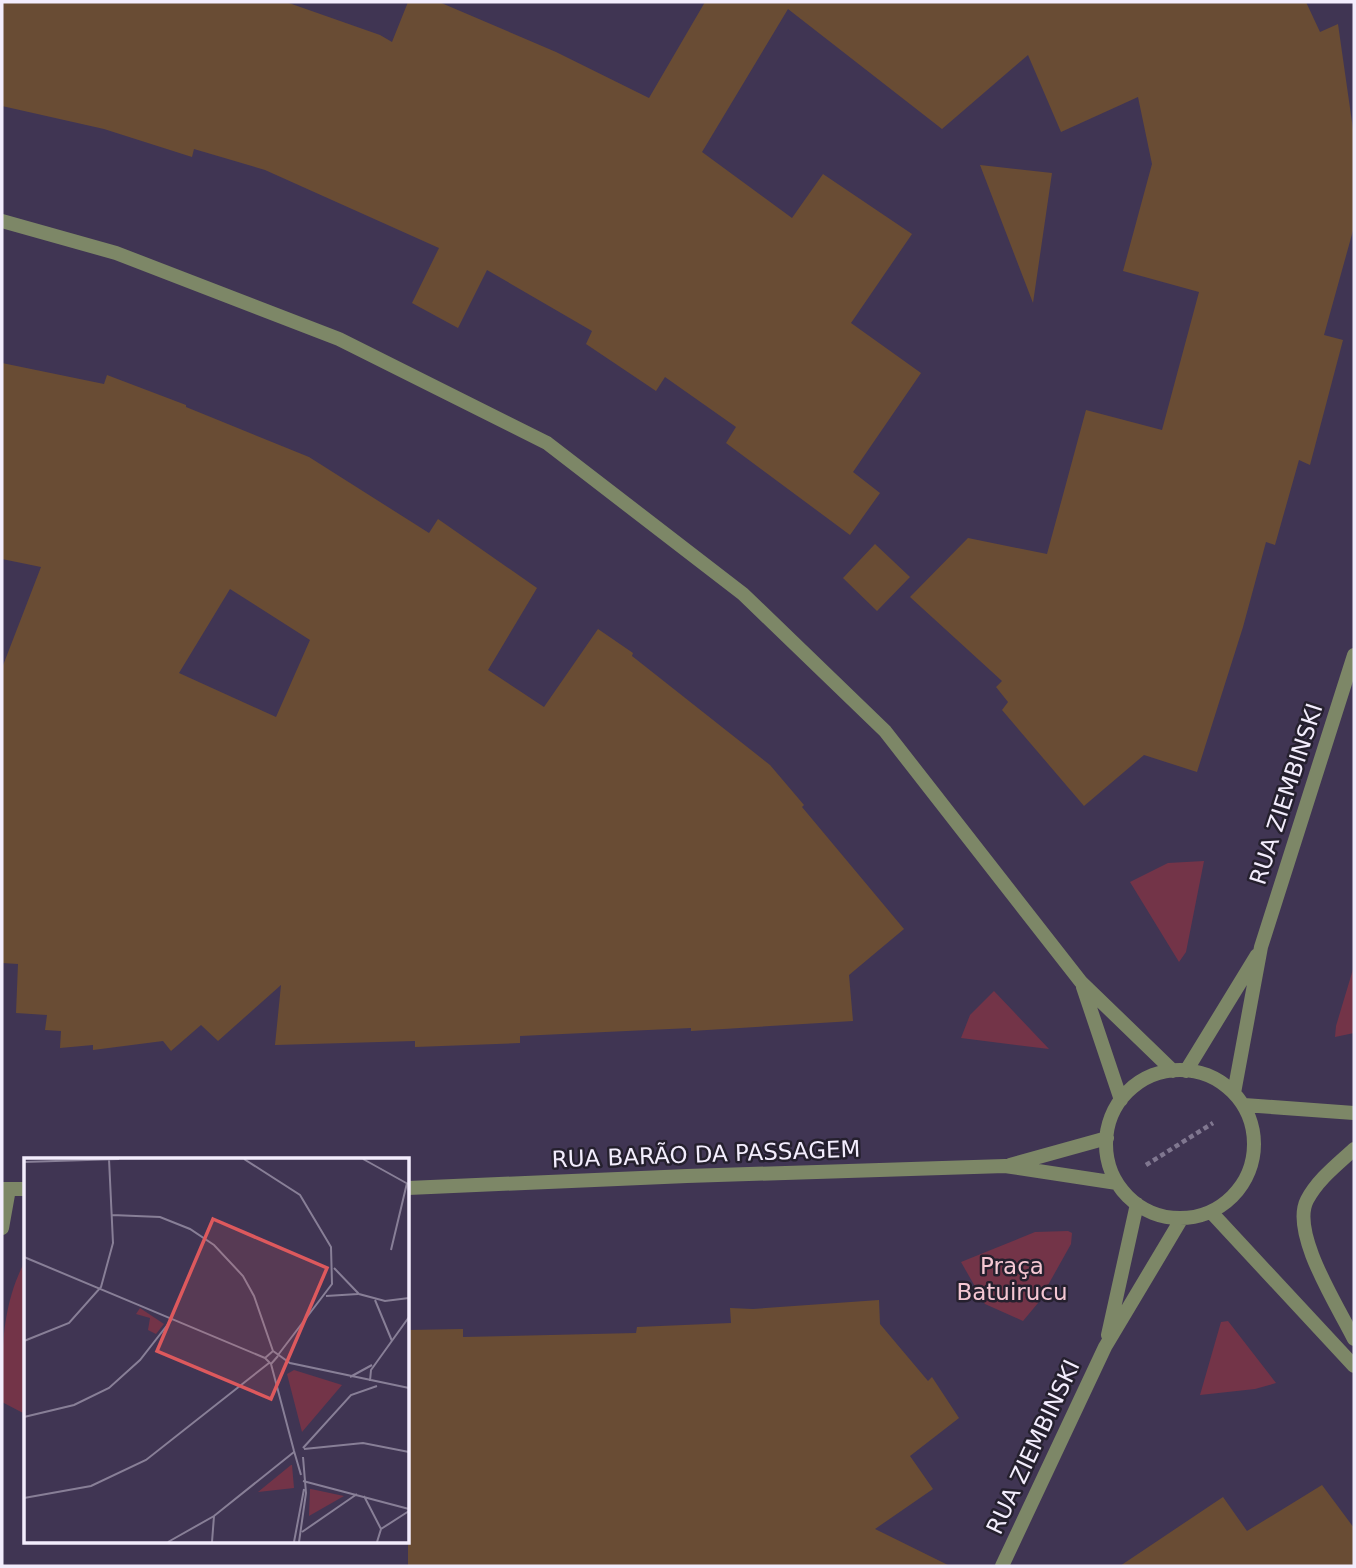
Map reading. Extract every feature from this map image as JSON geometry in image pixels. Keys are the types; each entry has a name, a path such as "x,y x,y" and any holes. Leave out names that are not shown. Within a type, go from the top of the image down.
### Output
{"street":[{"path":"2,221 116,253 339,340 547,443 743,594 885,731 1081,982 1180,1071"},
{"name":"RUA ZIEMBINSKI","path":"1234,1093 1261,947 1354,655"},
{"name":"RUA ZIEMBINSKI","path":"1180,1071 1261,947"},
{"path":"1081,982 1121,1100"},
{"path":"1180,1071 1212,1077 1234,1093 1244,1105 1253,1128 1254,1151 1247,1178 1232,1198 1211,1212 1182,1218 1158,1215 1137,1204 1117,1183 1106,1153 1109,1124 1121,1100 1144,1080 1180,1071"},
{"path":"1244,1105 1354,1113"},
{"name":"RUA BARÃO DA PASSAGEM","path":"1005,1166 1107,1138"},
{"path":"1354,1149 1326,1173 1306,1202 1304,1227 1312,1260 1354,1339"},
{"name":"RUA BARÃO DA PASSAGEM","path":"410,1188 701,1175 1005,1166 1117,1183"},
{"path":"2,1228 6,1189 24,1189"},
{"name":"RUA ZIEMBINSKI","path":"1105,1347 1137,1204"},
{"path":"1211,1212 1354,1366"},
{"name":"RUA ZIEMBINSKI","path":"1002,1566 1105,1347 1182,1218"}],"path":[{"path":"1117,1183 1244,1105"}],"green space":[{"path":"1204,861 1186,952 1179,962 1130,882 1168,863"},
{"path":"1354,966 1354,1033 1335,1037 1336,1026"},
{"path":"994,991 1049,1049 961,1038 970,1015"},
{"name":"Praça Batuirucu","path":"1035,1232 1072,1233 1071,1244 1038,1303 1023,1321 985,1304 961,1262"},
{"path":"24,1264 23,1413 2,1402 3,1341 7,1311"},
{"path":"1228,1321 1276,1383 1255,1389 1200,1395 1221,1322"}],"building":[{"path":"2,2 286,2 380,35 392,42 408,2 439,2 556,52 649,98 705,2 1306,2 1320,32 1338,24 1354,136 1354,227 1324,335 1343,340 1310,465 1299,460 1275,545 1266,542 1243,627 1197,772 1144,755 1084,806 1002,710 1008,702 996,687 1002,681 910,597 968,538 1047,554 1086,410 1162,430 1199,292 1123,271 1152,164 1138,97 1061,132 1028,55 942,129 788,9 702,152 792,218 823,174 912,234 851,323 921,373 853,472 880,493 850,535 726,443 736,427 665,377 656,391 586,344 592,331 487,270 458,328 412,303 439,248 265,170 194,149 192,157 104,129 2,106"},
{"path":"980,165 1052,173 1033,303"},
{"path":"2,363 104,384 107,375 186,405 309,457 429,533 438,519 537,588 488,670 544,707 598,629 633,653 632,656 770,765 904,929 849,975 853,1021 691,1031 691,1028 520,1036 520,1043 415,1047 415,1041 275,1045 281,985 218,1041 201,1025 171,1051 163,1041 93,1050 93,1045 60,1048 61,1031 45,1030 47,1015 16,1013 18,964 2,963 2,668 41,567 2,559","holes":["230,589 310,640 276,717 179,673"]},
{"path":"875,544 910,577 877,611 843,578"},
{"path":"879,1300 880,1324 928,1381 932,1377 959,1418 910,1456 933,1489 875,1529 950,1566 408,1566 410,1330 463,1329 463,1337 636,1333 637,1327 731,1323 730,1308 753,1309"},
{"path":"1322,1485 1354,1528 1354,1566 1120,1566 1223,1497 1247,1531"}]}
